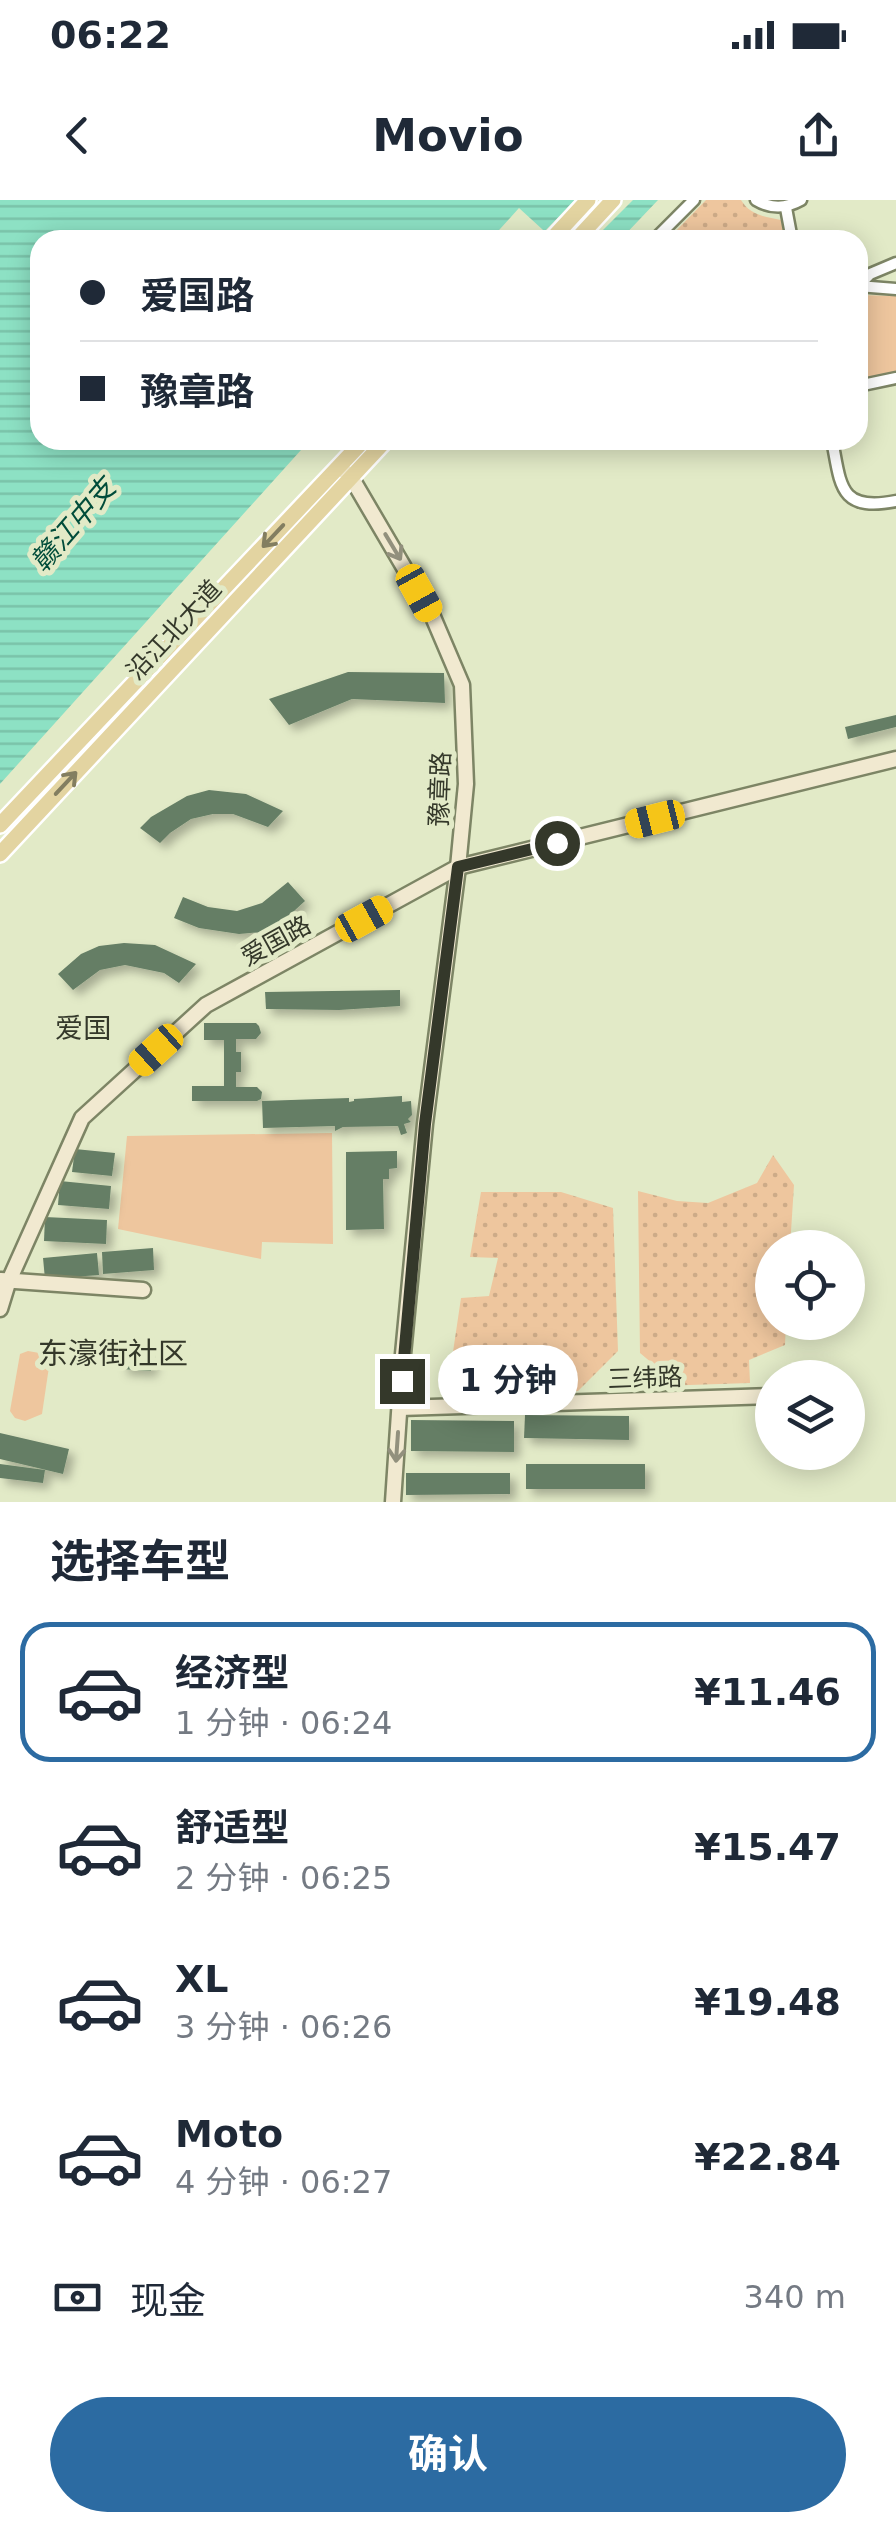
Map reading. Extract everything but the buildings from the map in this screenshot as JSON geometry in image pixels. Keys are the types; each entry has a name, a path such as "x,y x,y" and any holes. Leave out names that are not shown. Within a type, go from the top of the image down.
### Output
{"main road":[{"path":"560,230 588,200"},
{"path":"585,230 613,200"},
{"name":"沿江北大道","path":"0,854 345,472 358,450"},
{"name":"沿江北大道","path":"0,825 345,472 373,450"}],"street":[{"path":"664,230 694,200"},
{"path":"756,200 770,207 786,208 801,200"},
{"path":"786,208 790,230"},
{"path":"868,276 896,263"},
{"path":"868,287 896,289"},
{"path":"868,384 896,378"},
{"path":"834,450 847,495 872,506 896,501"},
{"name":"豫章路","path":"345,472 433,617 462,684 466,784 425,1124 393,1502"},
{"name":"爱国路","path":"0,1308 4,1282 82,1118 206,1005 458,867 896,759"},
{"path":"4,1282 143,1290"},
{"name":"三纬路","path":"400,1408 755,1397"}],"shaded area":[{"path":"706,200 741,200 753,212 781,220 783,230 677,230"},
{"path":"868,295 896,296 896,374 868,380"},
{"path":"332,1133 333,1244 262,1242 261,1259 118,1229 127,1136"},
{"path":"773,1155 794,1185 791,1230 755,1230 755,1340 785,1340 785,1345 749,1360 750,1383 659,1386 665,1374 640,1353 638,1191 677,1201 708,1203 757,1183"},
{"path":"481,1192 561,1192 613,1208 618,1351 578,1391 446,1399 461,1298 489,1296 498,1258 470,1257"},
{"path":"20,1354 45,1354 50,1360 42,1414 25,1421 15,1418 10,1411"}],"water":[{"name":"赣江中支","path":"0,200 658,200 630,230 543,230 519,208 499,230 30,230 30,450 301,450 0,784"}],"pier":[{"path":"575,200 633,200 603,230 546,230"}],"district":[{"name":"爱国","path":"83,1028"},
{"name":"东濠街社区","path":"113,1353"}],"route":[{"path":"402,1381 425,1124 458,867 557,843"}]}
